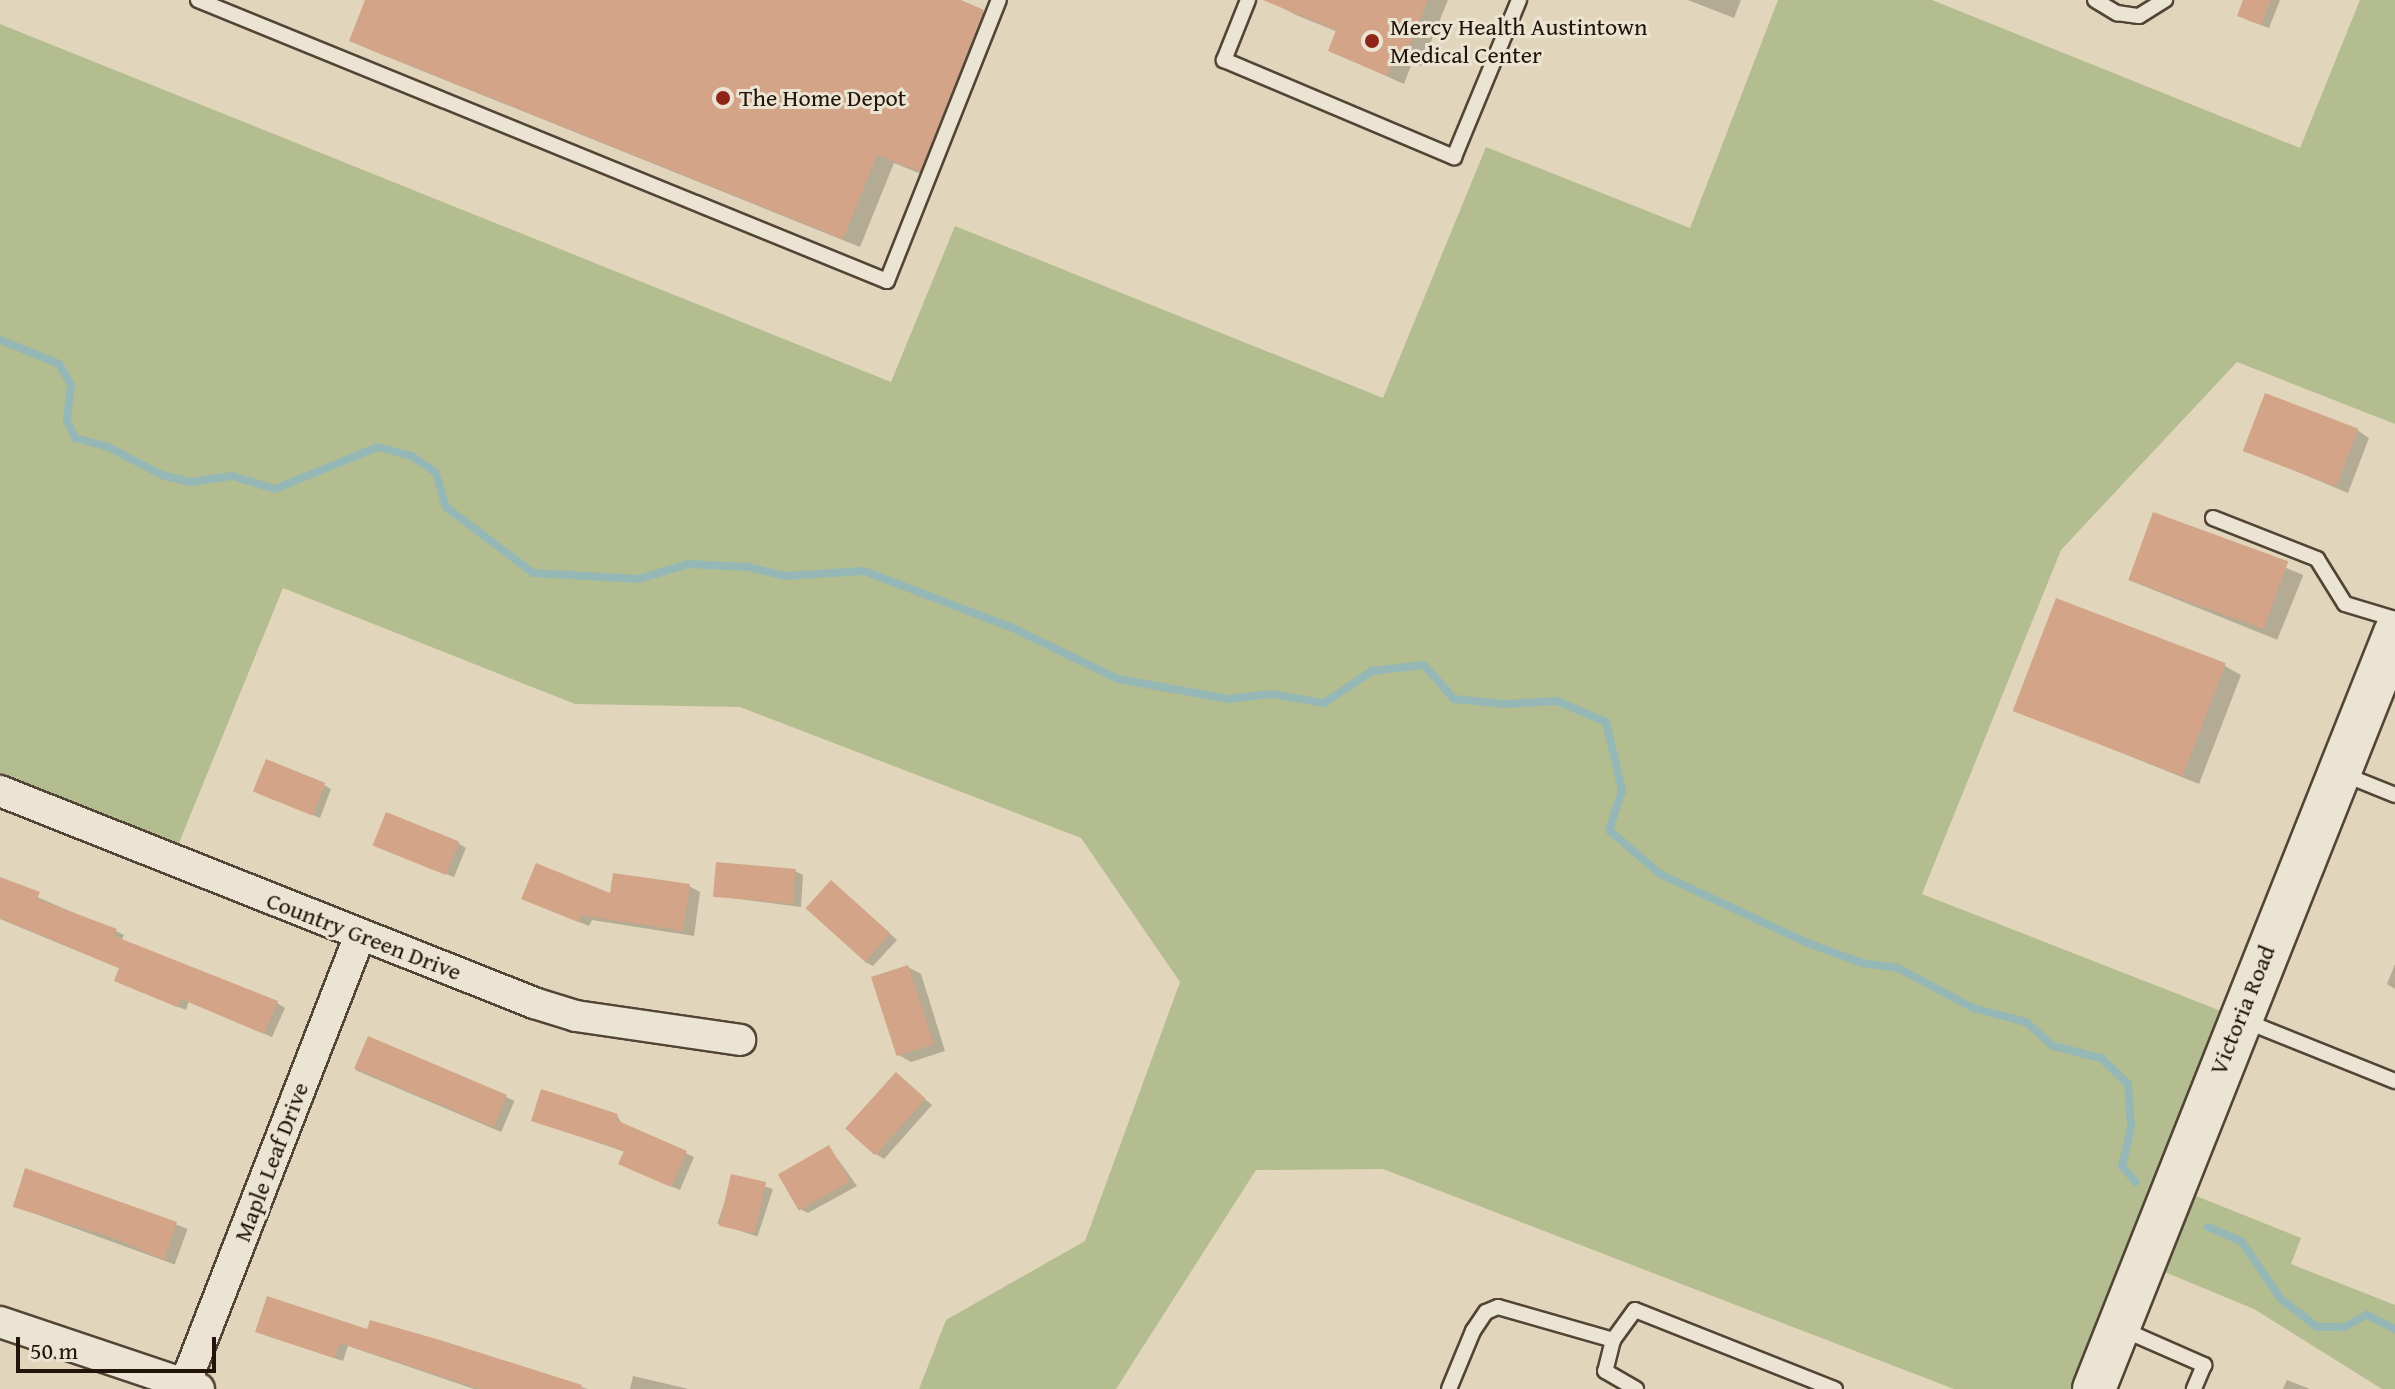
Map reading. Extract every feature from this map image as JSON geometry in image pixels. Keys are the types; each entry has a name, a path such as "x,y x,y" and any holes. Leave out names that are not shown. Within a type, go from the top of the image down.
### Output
{"street":[{"name":"Victoria Road","path":"2094,1389 2339,772 2377,696 2395,633"},
{"name":"Country Green Drive","path":"0,791 360,936 576,1016 740,1040"},
{"name":"Maple Leaf Drive","path":"189,1387 360,936"},
{"path":"0,1322 189,1387"}],"lane":[{"path":"198,0 887,281 999,0"},
{"path":"1248,0 1224,60 1454,157 1519,0"},
{"path":"2095,0 2117,13 2139,16 2165,0"},
{"path":"2213,518 2317,559 2345,604 2395,619"},
{"path":"2339,772 2395,795"},
{"path":"2239,1018 2395,1081"},
{"path":"1449,1389 1473,1331 1486,1312 1498,1307 1613,1340"},
{"path":"1636,1389 1605,1371 1613,1340 1635,1310 1835,1389"},
{"path":"2118,1327 2204,1365 2194,1389"}],"green space":[{"path":"1778,0 1932,0 2300,148 2360,0 2395,0 2395,424 2237,362 2061,550 1922,894 2239,1018 2171,1186 2301,1238 2291,1264 2395,1305 2395,1389 2382,1389 2254,1309 2143,1263 2093,1389 1954,1389 1383,1169 1256,1170 1116,1389 919,1389 946,1320 1085,1241 1180,982 1081,838 740,707 575,704 283,588 172,860 0,791 0,24 891,382 955,226 1383,398 1486,147 1690,228"}],"building":[{"name":"The Home Depot","path":"365,0 961,0 984,10 920,172 877,155 843,239 349,41"},
{"name":"Mercy Health Austintown Medical Center","path":"1263,0 1428,0 1404,58 1395,55 1387,76 1328,51 1336,30"},
{"path":"2243,0 2271,0 2261,25 2237,16"},
{"path":"2265,393 2358,429 2336,487 2243,451"},
{"path":"2153,512 2288,561 2264,629 2128,580"},
{"path":"2056,598 2226,663 2183,776 2013,711"},
{"path":"266,759 325,783 312,815 253,791"},
{"path":"386,812 459,842 446,875 373,845"},
{"path":"716,862 796,869 793,904 713,897"},
{"path":"536,863 610,893 613,873 690,884 683,931 581,915 578,922 521,899"},
{"path":"0,877 40,892 37,899 117,929 114,936 278,1001 264,1034 181,999 177,1007 114,981 119,968 0,918"},
{"path":"831,880 890,934 865,962 806,908"},
{"path":"908,965 934,1044 897,1056 871,977"},
{"path":"368,1036 507,1095 493,1127 354,1068"},
{"path":"896,1072 926,1099 875,1155 845,1128"},
{"path":"541,1089 618,1114 616,1120 687,1151 671,1187 618,1164 624,1151 531,1121"},
{"path":"829,1145 850,1181 799,1211 778,1174"},
{"path":"25,1168 177,1222 164,1260 111,1237 13,1207"},
{"path":"731,1174 766,1182 754,1234 719,1226"},
{"path":"267,1296 367,1329 370,1320 440,1340 582,1385 581,1389 480,1389 340,1343 334,1358 255,1332"}],"waterway":[{"path":"0,340 59,364 71,385 67,420 75,438 108,447 162,475 191,482 232,476 275,489 378,447 412,456 436,473 446,507 533,573 639,579 688,564 748,567 784,576 864,571 1015,629 1118,679 1228,699 1270,694 1324,703 1372,671 1424,665 1454,699 1504,704 1557,701 1606,722 1622,791 1609,830 1660,874 1805,942 1862,963 1898,968 1973,1008 2026,1022 2053,1046 2101,1058 2128,1084 2131,1127 2122,1166 2136,1182"},
{"path":"2208,1227 2241,1241 2281,1299 2317,1327 2344,1327 2367,1315 2395,1329"}],"place":[{"name":"Mercy Health Austintown Medical Center","path":"1372,41"},
{"name":"The Home Depot","path":"723,98"}]}
